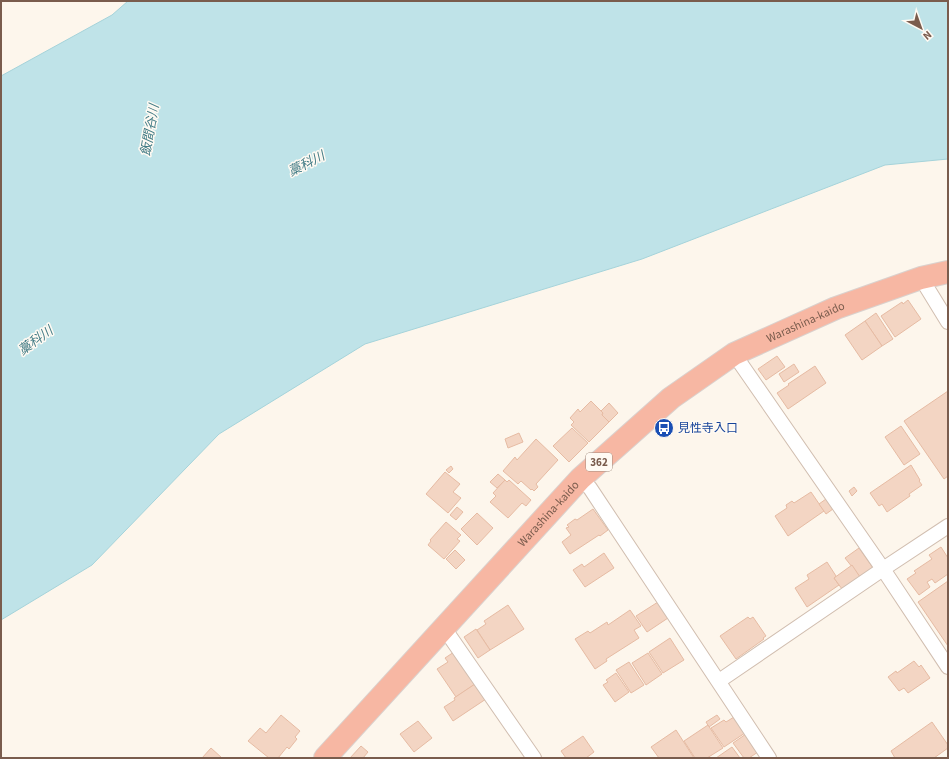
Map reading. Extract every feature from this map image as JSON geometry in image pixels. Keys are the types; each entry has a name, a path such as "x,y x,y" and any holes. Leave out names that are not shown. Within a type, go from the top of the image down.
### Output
{"highway":[{"name":"Warashina-kaido","path":"325,758 580,479 671,398 734,354 836,308 922,278 948,272"}],"street":[{"path":"922,278 948,322"},
{"path":"734,354 883,569 948,667"},
{"path":"580,479 590,488 769,758"},
{"path":"719,681 948,526"},
{"path":"444,628 534,758"}],"water":[{"path":"128,1 948,1 948,159 885,165 642,259 365,344 219,434 92,565 1,620 1,76 112,15"}],"building":[{"path":"908,300 921,319 895,337 881,316 902,302 903,304"},
{"path":"876,313 893,339 882,346 865,321"},
{"path":"865,321 882,346 862,360 845,335"},
{"path":"777,356 785,367 766,380 758,369"},
{"path":"794,364 799,372 784,382 779,374"},
{"path":"815,366 826,383 788,409 777,393"},
{"path":"948,391 948,476 944,479 904,421"},
{"path":"591,401 603,413 602,415 609,422 589,442 571,425 574,422 570,418 578,409 580,412"},
{"path":"609,403 618,413 609,422 602,415 603,413 601,411"},
{"path":"901,426 920,454 904,465 885,437"},
{"path":"572,428 588,443 569,462 553,446"},
{"path":"519,433 523,442 508,448 505,439"},
{"path":"536,439 558,460 536,484 538,487 534,491 521,481 518,484 503,471 515,457 517,460"},
{"path":"911,465 922,485 909,494 910,496 887,512 882,504 879,506 870,493"},
{"path":"451,466 453,469 449,473 446,470"},
{"path":"445,472 460,484 453,492 461,498 448,513 426,494"},
{"path":"498,474 505,480 497,488 490,482"},
{"path":"505,480 507,482 509,480 531,500 526,506 522,503 508,518 490,502 496,496 493,493"},
{"path":"854,487 857,491 852,496 849,491"},
{"path":"811,492 824,511 788,536 775,516 787,508 786,505 792,501 794,503"},
{"path":"826,499 833,509 826,514 819,504"},
{"path":"457,507 463,512 456,520 450,515"},
{"path":"593,509 608,530 570,554 562,542 571,535 566,528 569,527 567,525"},
{"path":"477,513 493,528 477,545 461,529"},
{"path":"446,522 461,535 457,539 460,541 444,559 428,545 431,541 430,540"},
{"path":"941,547 948,558 948,574 935,583 932,579 927,582 930,587 919,595 907,579 916,573 914,571 932,559 929,555"},
{"path":"859,548 873,568 860,577 845,558"},
{"path":"455,550 465,560 456,569 446,559"},
{"path":"604,553 614,568 585,587 573,570 582,564 584,567"},
{"path":"827,562 836,576 834,578 839,585 807,607 795,588 809,579 807,575"},
{"path":"852,565 860,577 842,589 834,578"},
{"path":"948,581 948,646 918,602"},
{"path":"658,602 668,618 647,632 636,616"},
{"path":"508,605 524,629 490,650 477,630 486,624 484,621"},
{"path":"630,610 641,626 634,630 639,638 606,659 607,661 595,669 575,639 588,631 590,633 607,622 608,625"},
{"path":"748,617 750,619 753,617 766,636 736,659 720,636"},
{"path":"476,629 490,650 478,658 464,637"},
{"path":"670,638 684,660 663,673 649,652"},
{"path":"454,652 475,684 456,697 437,669 448,662 445,658"},
{"path":"648,653 662,674 646,685 632,663"},
{"path":"914,661 919,667 921,665 930,678 908,693 904,688 899,691 888,677 896,671 897,673"},
{"path":"629,662 644,685 631,693 616,670"},
{"path":"616,673 629,692 615,702 603,685 608,682 606,680"},
{"path":"475,684 486,699 453,721 444,707 455,700 454,698"},
{"path":"281,715 300,731 295,737 297,739 289,749 287,747 278,758 269,758 248,741 260,728 266,733"},
{"path":"717,715 720,719 709,727 706,722"},
{"path":"734,717 745,733 724,747 711,728 724,720 726,722"},
{"path":"418,721 432,738 414,752 400,734"},
{"path":"932,722 948,745 948,748 934,758 895,758 891,751"},
{"path":"708,725 723,748 707,758 695,758 684,741"},
{"path":"676,730 694,758 659,758 651,747"},
{"path":"746,734 758,752 749,758 744,758 733,743"},
{"path":"583,736 594,752 586,758 566,758 561,751"},
{"path":"361,746 368,752 363,758 350,758"},
{"path":"732,747 740,758 716,758"},
{"path":"211,748 222,758 202,758"}],"place":[{"name":"見性寺入口","path":"664,428"}],"water label":[{"name":"飯間谷川","path":"149,130"},
{"name":"藁科川","path":"306,163"},
{"name":"藁科川","path":"35,340"}]}
